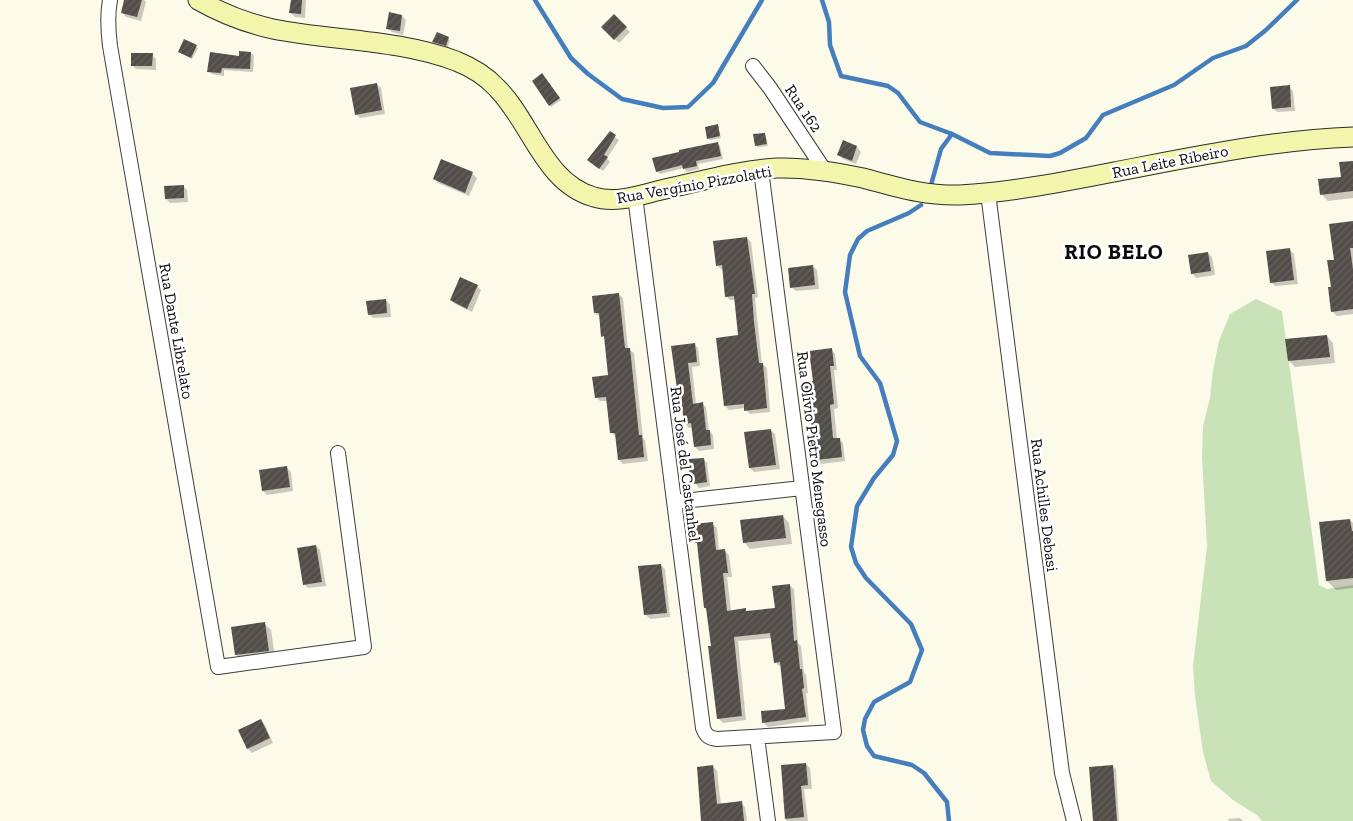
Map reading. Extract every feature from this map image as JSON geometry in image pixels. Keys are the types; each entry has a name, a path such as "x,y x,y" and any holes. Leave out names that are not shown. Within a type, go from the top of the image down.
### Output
{"street":[{"name":"Rua Dante Librelato","path":"110,0 108,12 109,38 218,667 364,647 338,453"},
{"name":"Rua Vergínio Pizzolatti","path":"198,0 230,16 273,29 400,46 438,55 473,69 498,89 545,157 566,182 593,197 606,200 635,196 761,170 780,168 825,171 920,194 940,195 988,192"},
{"name":"Rua 162","path":"753,66 770,88 825,171"},
{"name":"Rua Leite Ribeiro","path":"988,192 1049,184 1262,145 1353,137"},
{"name":"Rua Olívio Pietro Menegasso","path":"757,737 834,732 761,170"},
{"name":"Rua Achilles Debasi","path":"988,192 1062,773 1074,821"},
{"name":"Rua José del Castanhel","path":"635,196 702,728 705,735 710,738 757,737"},
{"path":"674,502 802,488"},
{"path":"757,737 768,821"}],"green space":[{"path":"1256,299 1282,311 1319,585 1327,589 1353,585 1353,821 1262,821 1257,815 1233,800 1211,781 1203,752 1193,666 1207,546 1202,457 1203,426 1210,398 1219,341 1230,314"}],"building":[{"path":"124,0 142,0 137,17 121,13"},
{"path":"291,0 302,0 301,14 289,13"},
{"path":"389,12 402,15 400,31 386,29"},
{"path":"614,14 627,27 614,40 601,27"},
{"path":"437,32 449,37 446,46 432,42"},
{"path":"184,39 197,45 191,58 178,52"},
{"path":"239,51 251,52 250,69 222,68 221,73 207,72 210,52 239,56"},
{"path":"131,53 153,53 152,66 131,66"},
{"path":"542,73 560,98 549,106 532,81"},
{"path":"377,83 382,110 355,115 350,88"},
{"path":"1290,85 1291,107 1272,109 1270,87"},
{"path":"718,124 720,136 707,139 705,127"},
{"path":"610,131 616,135 604,155 608,157 599,169 587,160"},
{"path":"765,133 767,144 755,146 753,134"},
{"path":"843,140 857,146 852,161 837,155"},
{"path":"718,142 721,156 696,161 697,166 683,169 682,165 656,172 652,158"},
{"path":"441,159 473,172 465,193 433,179"},
{"path":"1353,161 1353,191 1320,195 1318,179 1341,177 1339,162"},
{"path":"184,185 184,198 165,199 164,186"},
{"path":"1353,221 1353,248 1350,248 1353,269 1353,309 1331,312 1328,287 1331,287 1327,260 1334,260 1329,224"},
{"path":"747,237 755,294 752,294 754,322 759,363 763,363 767,408 744,411 744,404 724,406 716,338 738,335 734,296 725,297 722,265 716,266 713,241"},
{"path":"1290,248 1294,280 1270,283 1266,251"},
{"path":"1208,252 1211,271 1191,274 1188,255"},
{"path":"813,265 815,285 790,288 788,268"},
{"path":"460,277 478,285 467,309 450,300"},
{"path":"619,293 625,348 630,348 639,435 642,435 644,457 618,460 615,433 610,433 606,397 595,398 592,377 608,375 604,336 601,337 599,313 594,313 592,296"},
{"path":"386,299 387,313 368,315 366,301"},
{"path":"1327,335 1330,357 1288,361 1285,339"},
{"path":"695,343 697,362 688,363 693,404 703,402 706,430 710,430 711,445 694,447 691,423 684,424 680,389 677,389 671,346"},
{"path":"832,348 834,366 830,366 834,404 830,405 833,438 840,438 842,457 816,460 809,407 805,408 802,382 813,381 809,351"},
{"path":"771,429 776,465 749,468 744,432"},
{"path":"704,458 707,482 694,484 693,478 690,479 688,459"},
{"path":"287,466 290,487 262,491 259,470"},
{"path":"783,515 786,538 743,543 740,520"},
{"path":"1350,519 1353,531 1353,578 1326,581 1319,522"},
{"path":"713,522 716,550 725,549 728,573 723,573 727,611 746,608 746,611 775,608 772,586 790,584 794,641 797,640 800,669 802,669 804,688 802,689 806,717 762,723 761,711 785,709 780,662 774,663 770,633 734,637 742,716 717,719 708,646 711,646 693,524"},
{"path":"316,545 322,582 303,585 297,548"},
{"path":"661,564 667,613 644,615 638,566"},
{"path":"265,622 269,651 235,655 231,627"},
{"path":"261,719 270,738 247,749 238,730"},
{"path":"806,763 808,785 801,786 804,817 785,819 781,765"},
{"path":"713,765 717,804 742,801 744,821 701,821 697,767"},
{"path":"1113,765 1117,821 1093,821 1089,767"}],"waterway":[{"path":"535,0 571,58 588,74 622,99 663,108 688,107 713,83 762,0"},
{"path":"822,0 829,22 830,45 841,76 888,86 898,93 920,122 952,134 990,153 1050,156 1060,153 1086,138 1103,115 1174,85 1213,58 1246,46 1266,30 1297,0"},
{"path":"931,185 941,149 952,134"},
{"path":"921,205 909,213 867,231 858,239 850,255 845,292 860,356 880,383 897,441 893,455 874,478 857,506 851,547 856,563 866,578 911,624 922,650 910,682 874,702 865,719 863,730 867,746 874,756 912,765 924,773 947,802 949,821"}],"district":[{"name":"RIO BELO","path":"1114,252"}]}
